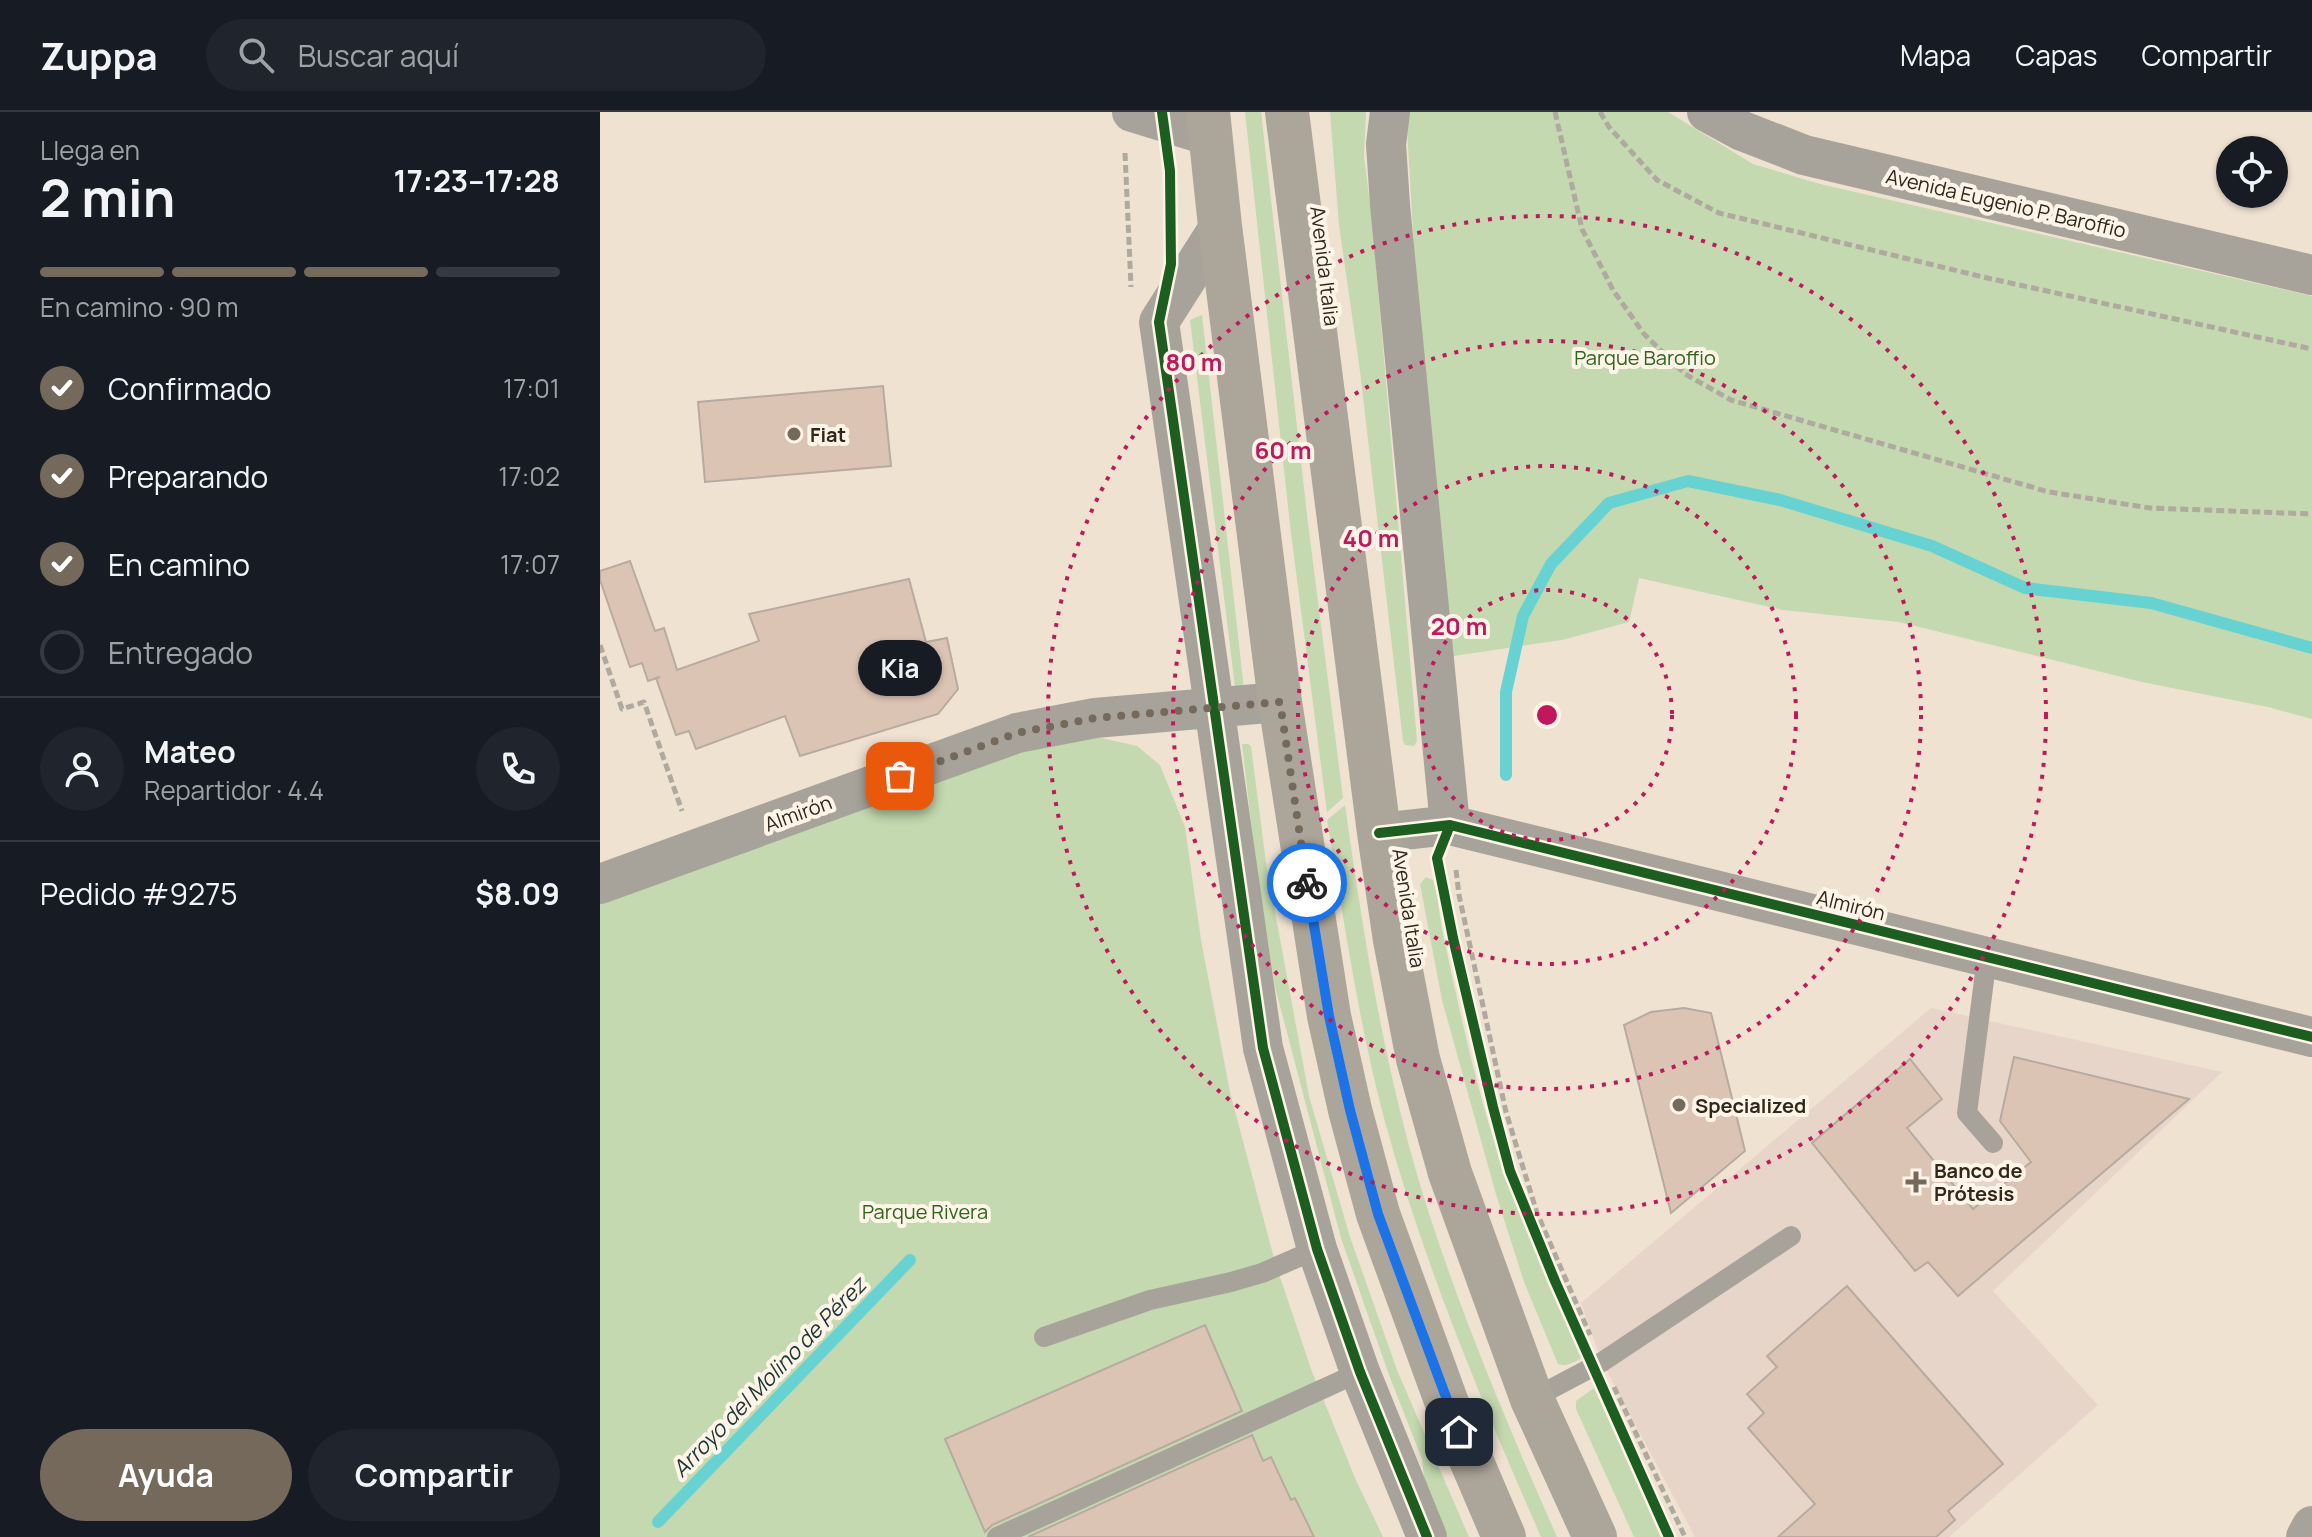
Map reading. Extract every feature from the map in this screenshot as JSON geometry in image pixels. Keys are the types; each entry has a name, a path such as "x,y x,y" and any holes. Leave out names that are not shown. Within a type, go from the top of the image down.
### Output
{"main road":[{"name":"Avenida Italia","path":"1287,112 1379,833 1395,940 1418,1059 1450,1173 1532,1399 1595,1537"},
{"path":"1209,124 1280,702 1329,1016 1378,1214 1448,1406 1504,1537"}],"street":[{"path":"1390,112 1386,144 1390,205 1450,825"},
{"name":"Avenida Eugenio P. Baroffio","path":"1707,112 1740,130 1804,155 2312,275"},
{"path":"1128,127 1209,124"},
{"path":"1220,226 1159,322 1263,1048 1317,1249 1360,1372 1427,1537"},
{"name":"Almirón","path":"600,884 1017,733 1095,718 1280,702"},
{"name":"Almirón","path":"1379,833 1450,825 2312,1037"},
{"path":"2306,1537 2312,1526"}],"lane":[{"path":"1987,957 1967,1113 1993,1143"},
{"path":"1532,1399 1598,1364 1791,1236"},
{"path":"1044,1337 1150,1300 1262,1273 1317,1249"},
{"path":"997,1537 1360,1372"}],"path":[{"path":"1555,112 1582,229 1613,290 1644,334 1685,374 1731,400 2049,492 2150,508 2312,514"},
{"path":"1600,112 1609,127 1657,180 1719,213 1983,277 2312,349"},
{"path":"1128,127 1131,288 1159,322"},
{"path":"600,645 622,709 644,702 696,849"},
{"path":"1450,825 1459,895 1506,1112 1537,1213 1624,1434"},
{"path":"1521,1198 1598,1364 1685,1537"}],"shaded area":[{"name":"Banco de Prótesis","path":"1931,1008 2222,1072 1993,1291 2098,1405 1949,1537 1695,1537 1602,1362 1581,1303"}],"green space":[{"path":"1245,112 1261,112 1343,798 1327,812 1290,525"},
{"path":"1330,112 1366,112 1364,156 1417,741 1414,746 1405,745 1403,741 1360,371 1339,225"},
{"name":"Parque Baroffio","path":"1406,112 1668,112 1753,164 1820,184 2312,296 2312,719 2142,682 1899,622 1783,610 1639,578 1629,622 1562,640 1447,657 1416,282"},
{"path":"1202,315 1244,689 1235,687 1190,320"},
{"name":"Parque Rivera","path":"1097,737 1137,746 1160,765 1185,827 1201,940 1230,1092 1275,1262 1311,1369 1355,1478 1383,1537 600,1537 600,900 1050,739"},
{"path":"1242,744 1251,746 1266,863 1309,1096 1350,1237 1397,1370 1469,1537 1440,1537 1427,1506 1422,1459 1341,1238 1275,987 1256,865"},
{"path":"1345,805 1387,1056 1426,1204 1471,1331 1557,1537 1541,1537 1475,1382 1399,1172 1367,1044 1327,820"},
{"path":"1426,877 1433,880 1435,886 1464,1031 1500,1158 1525,1224 1583,1356 1568,1364 1558,1364 1524,1282 1495,1191 1442,1000 1420,884"},
{"path":"1594,1388 1662,1537 1634,1537 1576,1409 1576,1401"}],"building":[{"name":"Fiat","path":"883,386 891,466 705,482 698,402"},
{"path":"630,561 655,631 664,628 677,670 759,641 749,614 909,579 926,642 947,638 958,689 938,714 800,756 785,716 696,749 689,731 676,735 656,678 648,681 642,663 630,667 600,580 600,571"},
{"path":"1684,1008 1711,1013 1745,1151 1671,1213 1624,1025 1651,1012"},
{"path":"2014,1057 2189,1099 1958,1296 1928,1262 1915,1271 1812,1143 1910,1059 1942,1099 1907,1128 1973,1209 2031,1162 2000,1121"},
{"path":"1847,1286 2003,1464 1948,1511 1955,1520 1936,1537 1778,1537 1815,1504 1748,1428 1764,1413 1747,1394 1777,1367 1767,1356"},
{"path":"1205,1325 1242,1411 992,1525 985,1532 945,1439"},
{"path":"1252,1435 1263,1461 1271,1457 1291,1500 1295,1498 1314,1537 1028,1537"}],"waterway":[{"name":"Arroyo del Molino de Pérez","path":"1506,775 1506,692 1523,616 1551,564 1609,503 1688,481 1780,500 1932,546 2025,588 2151,603 2312,648"},
{"name":"Arroyo del Molino de Pérez","path":"658,1522 910,1260"}],"cycle path":[{"path":"1162,112 1170,171 1171,264 1159,322 1263,1048 1317,1249 1360,1372 1427,1537"},
{"path":"1450,825 1437,858 1453,938 1510,1171 1555,1281 1669,1537"},
{"path":"1379,833 1450,825 2312,1037"}],"way so far":[{"path":"900,776 1017,733 1095,718 1280,702 1307,883"}],"place":[{"name":"Fiat","path":"794,434"},
{"name":"Kia","path":"900,776"},
{"name":"Specialized","path":"1679,1105"},
{"name":"Banco de Prótesis","path":"1916,1182"}],"route":[{"path":"1307,883 1329,1016 1378,1214 1459,1432"}]}
